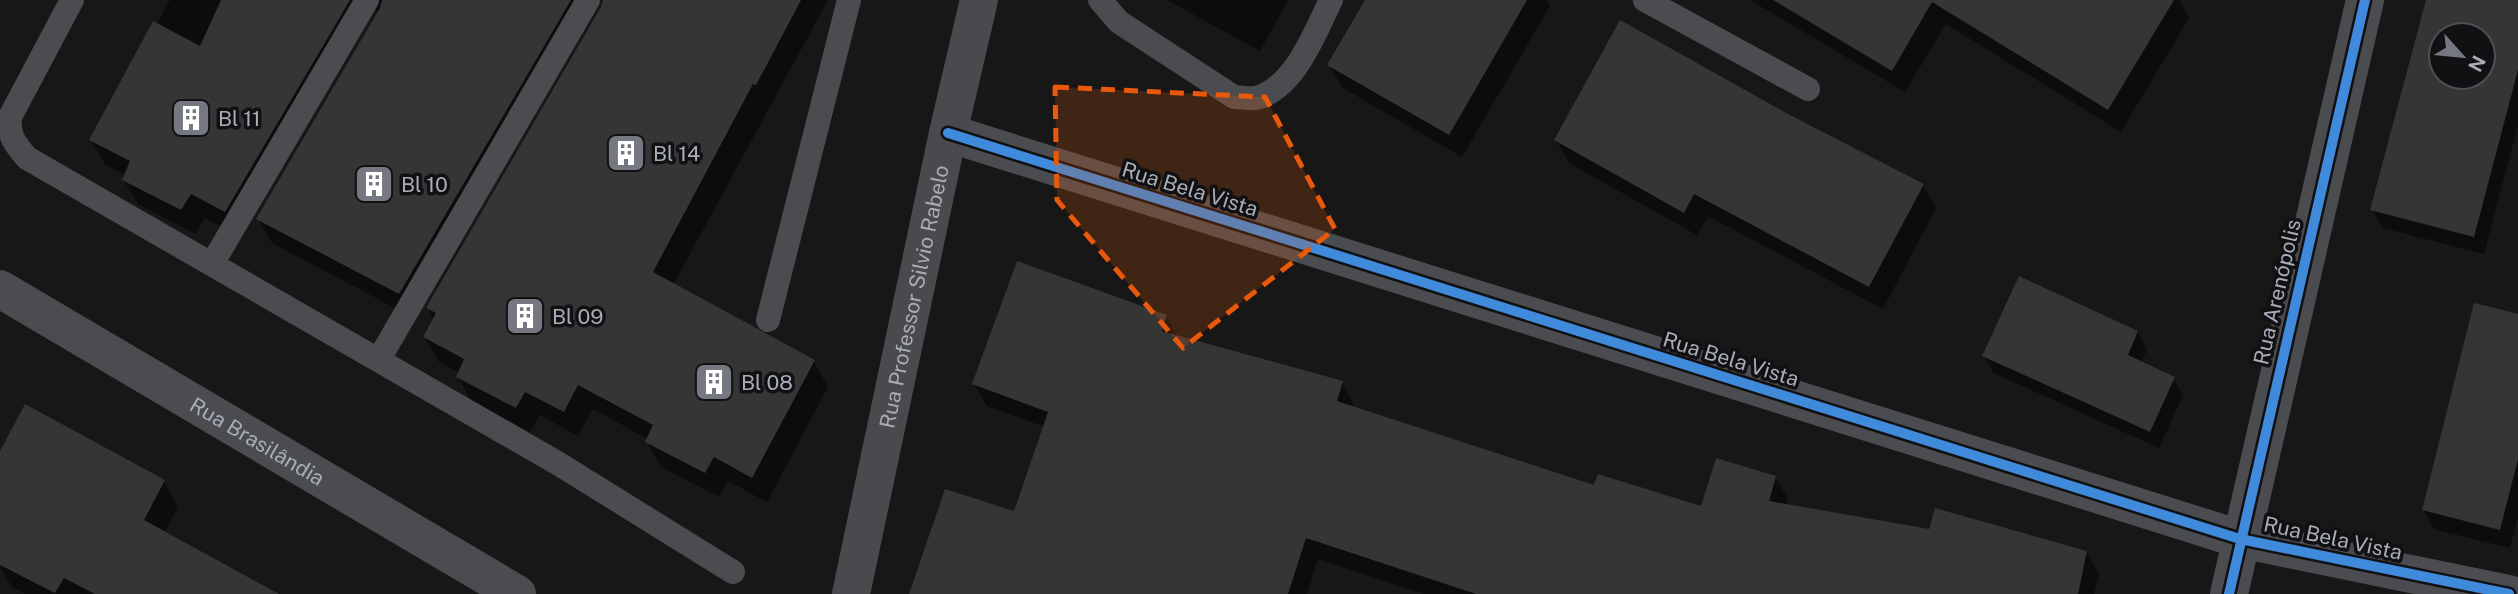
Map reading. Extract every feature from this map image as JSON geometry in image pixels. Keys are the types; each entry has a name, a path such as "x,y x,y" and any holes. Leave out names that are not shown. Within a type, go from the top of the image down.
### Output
{"main road":[{"name":"Rua Professor Silvio Rabelo","path":"851,594 948,133 979,0"}],"street":[{"name":"Rua Arenópolis","path":"2229,594 2365,0"},
{"name":"Rua Bela Vista","path":"948,133 2240,538 2510,594"},
{"name":"Rua Brasilândia","path":"0,289 517,594"}],"lane":[{"path":"72,0 10,117 9,132 14,144 27,158 559,464 733,572"},
{"path":"212,264 367,0"},
{"path":"379,359 588,0"},
{"path":"768,320 849,0"},
{"path":"1100,0 1119,22 1234,97 1255,98 1277,86 1300,62 1331,0"},
{"path":"1645,0 1808,89"}],"highlighted area":[{"path":"1055,87 1265,97 1335,229 1183,348 1057,200"}],"building":[{"name":"Bl 11","path":"221,0 350,0 225,212 191,194 181,210 122,180 130,161 89,140 153,21 200,46"},
{"path":"382,0 571,0 399,294 256,219 380,8"},
{"path":"603,0 801,0 653,272 815,360 752,478 714,457 705,473 645,442 653,425 578,385 564,412 525,392 516,408 456,377 464,359 423,337 436,313 426,308"},
{"path":"1365,0 1527,0 1449,135 1327,65"},
{"path":"1773,0 2174,0 2108,110 1932,2 1892,71"},
{"path":"2426,0 2518,0 2518,70 2474,237 2370,210"},
{"path":"1620,20 1788,114 1924,184 1869,287 1694,194 1684,213 1554,140"},
{"path":"1017,261 1167,315 1162,331 1343,381 1337,401 1594,485 1598,474 1701,506 1716,458 1776,476 1769,501 1929,529 1935,508 2087,551 2078,594 1476,594 1306,538 1288,594 909,594 945,489 1014,511 1048,412 972,384"},
{"path":"2019,276 2138,331 2128,355 2175,377 2150,432 1982,356"},
{"path":"2474,303 2518,314 2518,459 2500,530 2422,510"},
{"path":"25,404 165,480 144,520 279,594 95,594 64,578 55,593 0,565 0,451"}],"cycle path":[{"path":"2229,594 2365,0"},
{"path":"948,133 2240,539 2509,594"}],"place":[{"name":"Bl 11","path":"191,118"},
{"name":"Bl 14","path":"626,153"},
{"name":"Bl 10","path":"374,184"},
{"name":"Bl 09","path":"525,316"},
{"name":"Bl 08","path":"714,382"}]}
